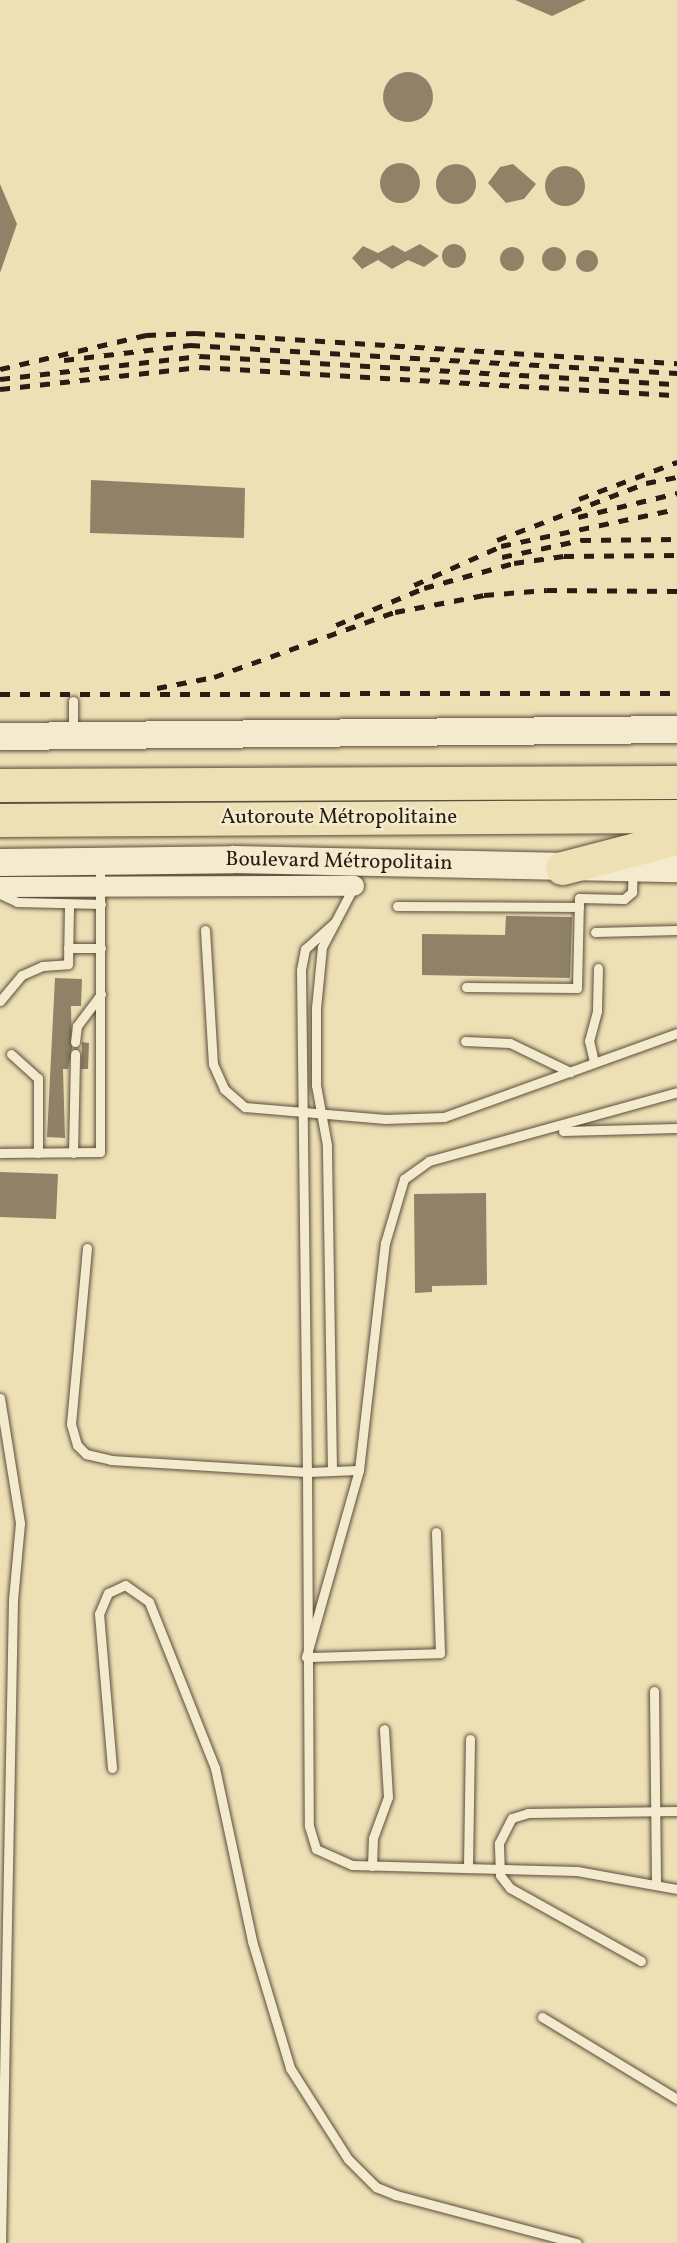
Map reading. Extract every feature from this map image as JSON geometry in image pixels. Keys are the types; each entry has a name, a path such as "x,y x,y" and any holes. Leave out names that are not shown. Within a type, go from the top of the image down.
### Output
{"highway":[{"path":"396,783 677,765"},
{"name":"Autoroute Métropolitaine","path":"0,785 677,782"},
{"name":"Autoroute Métropolitaine","path":"0,820 677,816"},
{"path":"562,868 677,838"}],"main road":[{"path":"0,736 677,729"},
{"name":"Boulevard Métropolitain","path":"0,862 100,872 355,874 562,868 677,868"}],"street":[{"path":"0,887 100,872"}],"lane":[{"path":"72,735 73,701"},
{"path":"466,987 577,988 579,898 629,896 633,868"},
{"path":"0,1153 100,1152 100,872"},
{"path":"332,1471 327,1145 320,1111 316,1008 322,947 355,874"},
{"path":"0,894 17,902 101,904"},
{"path":"0,1001 33,969 68,964 69,904"},
{"path":"397,906 579,907"},
{"path":"335,922 309,942 302,956 307,1472 306,1657 311,1838 328,1859 372,1866 500,1867 656,1884 677,1889"},
{"path":"205,930 218,1079 244,1107 302,1108 385,1119 444,1117 677,1033"},
{"path":"594,932 677,930"},
{"path":"69,948 101,948"},
{"path":"594,1062 589,1041 597,1011 598,968"},
{"path":"75,1042 77,1026 100,994"},
{"path":"465,1041 510,1043 570,1072"},
{"path":"11,1054 38,1078 38,1153"},
{"path":"73,1153 75,1054"},
{"path":"306,1657 359,1470 386,1243 404,1179 429,1161 545,1132 677,1092"},
{"path":"545,1132 677,1128"},
{"path":"87,1248 72,1412 77,1445 86,1454 111,1461 307,1472 359,1470"},
{"path":"0,1398 20,1523 13,1600 1,2243"},
{"path":"306,1657 440,1653 436,1532"},
{"path":"112,1768 99,1614 108,1593 125,1585 149,1602 215,1768 252,1941 290,2068 348,2159 376,2187 396,2195 577,2243"},
{"path":"654,1691 656,1884"},
{"path":"372,1866 373,1838 388,1797 384,1729"},
{"path":"468,1866 470,1739"},
{"path":"641,1961 510,1888 500,1867 499,1843 512,1818 677,1811"},
{"path":"542,2017 677,2099"}],"building":[{"path":"515,0 586,0 552,16"},
{"path":"403,72 413,72 426,79 433,92 433,102 426,115 413,122 403,122 394,118 387,111 383,102 383,92 387,83 394,76"},
{"path":"400,163 408,164 414,169 419,175 419,191 414,197 408,202 400,203 392,202 386,197 381,191 380,183 381,175 386,169 392,164"},
{"path":"456,164 464,165 470,170 475,176 475,192 470,198 464,203 456,204 448,203 442,198 437,192 436,184 437,176 442,170 448,165"},
{"path":"513,164 536,184 524,199 506,203 488,183 500,167"},
{"path":"565,166 579,172 585,186 579,200 565,206 551,200 545,186 551,172"},
{"path":"0,184 17,224 0,273"},
{"path":"420,244 439,256 424,267 408,260 392,269 378,260 362,269 352,258 363,246 378,253 393,245 405,252"},
{"path":"454,244 463,247 466,256 463,265 454,268 445,265 442,256 445,247"},
{"path":"512,247 517,248 523,254 523,264 517,270 512,271 507,270 501,264 500,259 501,254 507,248"},
{"path":"554,247 563,250 566,259 563,268 554,271 545,268 542,259 545,250"},
{"path":"587,250 595,253 598,261 595,269 587,272 579,269 576,261 579,253"},
{"path":"91,480 245,488 244,538 90,533"},
{"path":"506,916 572,917 570,978 422,975 422,934 505,935"},
{"path":"55,978 82,979 81,1006 71,1006 72,1048 68,1069 63,1069 65,1138 47,1137"},
{"path":"82,1042 89,1043 88,1069 81,1069"},
{"path":"0,1172 58,1174 56,1219 0,1217"},
{"path":"486,1193 487,1285 432,1286 432,1292 415,1293 414,1194"}],"railway":[{"path":"0,369 146,335 195,333 677,363"},
{"path":"64,360 190,345 677,373"},
{"path":"0,379 200,356 677,384"},
{"path":"0,389 200,367 677,395"},
{"path":"579,499 677,462"},
{"path":"497,540 646,483 677,477"},
{"path":"578,517 677,493"},
{"path":"414,585 501,546 677,509"},
{"path":"502,557 581,540 677,539"},
{"path":"336,625 424,588 514,563 564,556 677,555"},
{"path":"157,688 214,677 395,612 484,595 547,590 677,591"},
{"path":"0,694 677,693"}]}
